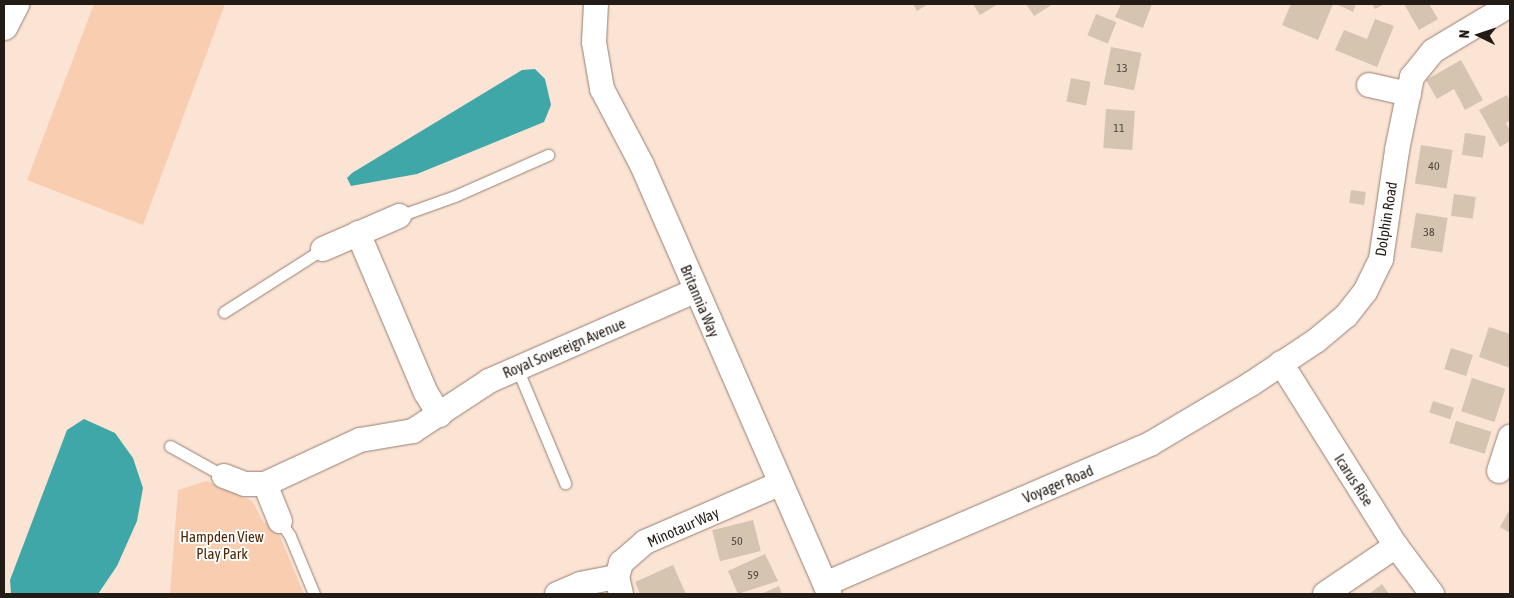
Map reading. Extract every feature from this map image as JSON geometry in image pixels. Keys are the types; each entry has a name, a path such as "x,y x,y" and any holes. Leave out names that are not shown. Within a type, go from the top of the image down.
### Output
{"highway":[{"path":"4,26 10,4"},
{"path":"4,26 15,4"}],"street":[{"name":"Britannia Way","path":"596,4 594,42 602,89 642,165 695,292 827,589"},
{"name":"Dolphin Road","path":"1281,363 1346,316 1365,292 1381,259 1397,150 1412,77 1433,51 1481,11 1510,5"},
{"path":"1369,85 1409,94"},
{"path":"323,249 399,216"},
{"path":"358,233 426,393 440,415"},
{"name":"Royal Sovereign Avenue","path":"224,476 245,484 265,484 360,440 413,431 440,415 466,394 517,368 695,292"},
{"name":"Icarus Rise","path":"1281,363 1396,546 1432,594"},
{"name":"Voyager Road","path":"827,589 1150,444 1281,363"},
{"path":"1499,471 1510,437"},
{"path":"265,484 280,521"},
{"name":"Minotaur Way","path":"619,586 621,563 645,542 779,484"},
{"path":"1325,594 1396,546"},
{"path":"557,594 590,581 619,586"}],"lane":[{"path":"399,216 455,196 548,156"},
{"path":"224,312 323,249"},
{"path":"517,368 565,483"},
{"path":"170,446 224,476"},
{"path":"280,521 290,536 314,594"}],"green space":[{"path":"94,4 225,4 143,225 27,180"},
{"name":"Hampden View Play Park","path":"207,481 252,501 264,523 274,522 304,594 170,594 178,490"}],"water":[{"path":"535,69 545,79 551,105 544,122 417,174 351,186 347,178 352,173 522,70"},
{"path":"84,419 115,433 133,458 143,488 137,521 117,566 98,594 11,594 10,580 67,430"}],"building":[{"path":"913,4 928,4 917,11"},
{"path":"973,4 998,4 980,15"},
{"path":"1026,4 1053,4 1034,16"},
{"path":"1121,4 1152,4 1143,28 1115,17"},
{"path":"1291,4 1333,4 1318,40 1282,25"},
{"path":"1336,4 1356,4 1353,12"},
{"path":"1372,4 1385,4 1375,9"},
{"path":"1404,4 1429,4 1438,19 1419,30"},
{"path":"1096,14 1116,22 1108,44 1087,35"},
{"path":"1375,19 1394,26 1377,67 1335,50 1344,30 1367,39"},
{"path":"1111,47 1141,53 1134,90 1104,84"},
{"path":"1461,60 1483,100 1465,110 1454,89 1437,99 1426,80"},
{"path":"1071,78 1091,82 1086,105 1066,102"},
{"path":"1507,95 1510,101 1510,120 1506,123 1510,131 1510,141 1500,147 1479,110"},
{"path":"1106,109 1135,111 1132,150 1103,148"},
{"path":"1465,133 1486,136 1483,158 1462,155"},
{"path":"1421,145 1453,150 1447,189 1415,184"},
{"path":"1351,190 1366,192 1364,205 1349,203"},
{"path":"1454,194 1476,197 1473,219 1451,216"},
{"path":"1416,213 1448,218 1442,253 1411,248"},
{"path":"1489,327 1510,334 1510,368 1479,357"},
{"path":"1451,348 1473,355 1466,376 1444,369"},
{"path":"1472,378 1505,389 1494,422 1461,411"},
{"path":"1433,401 1454,408 1450,419 1429,412"},
{"path":"1456,421 1491,432 1485,454 1449,443"},
{"path":"1510,509 1510,533 1500,527"},
{"path":"753,520 761,551 720,561 712,530"},
{"path":"765,554 778,581 738,594 728,571"},
{"path":"673,565 686,594 640,594 635,582"},
{"path":"1382,584 1389,594 1369,594"},
{"path":"779,586 782,594 761,594"}]}
